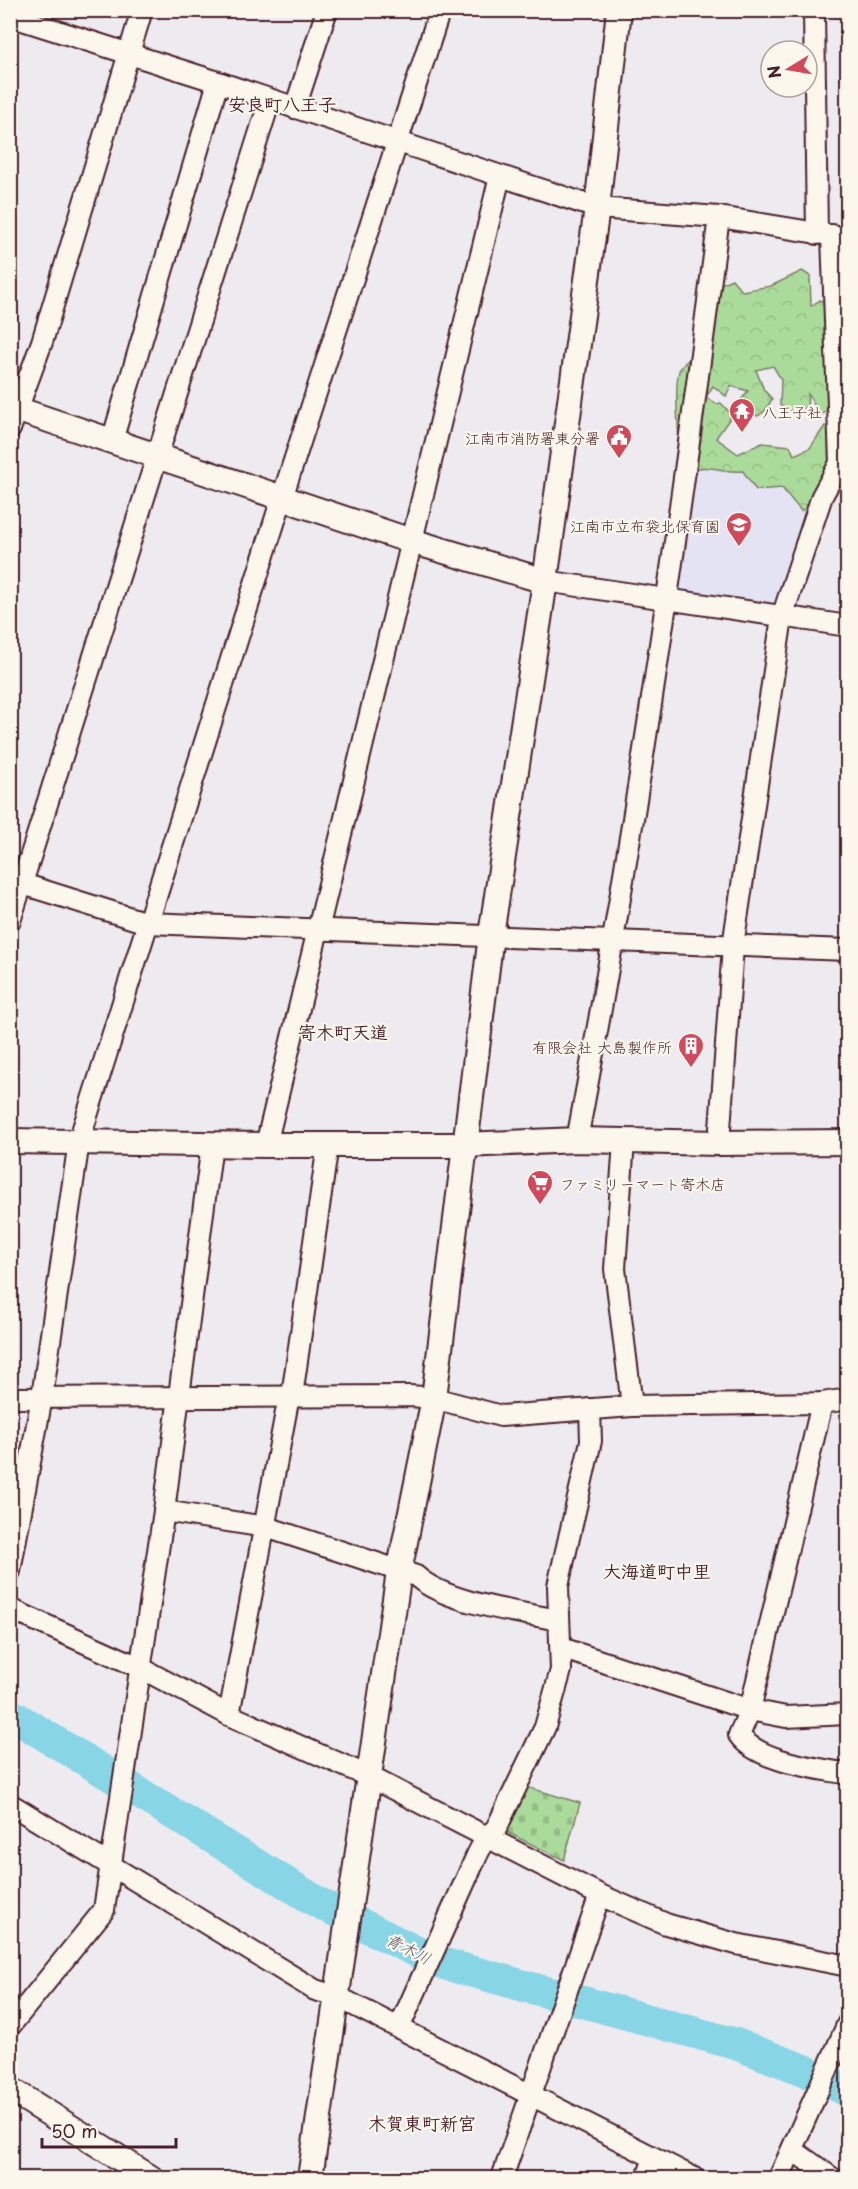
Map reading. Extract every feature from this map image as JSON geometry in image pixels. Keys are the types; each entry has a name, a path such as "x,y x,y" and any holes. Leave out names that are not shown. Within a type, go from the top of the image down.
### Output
{"street":[{"path":"142,10 42,342 13,415 112,441 411,541 545,581 848,626"},
{"path":"295,108 327,10"},
{"path":"10,1571 42,1397 79,1141 282,498 440,10"},
{"path":"310,2178 399,1572 434,1398 491,935 545,581 597,208 619,10"},
{"path":"719,1143 733,946 782,617 822,496 840,463 832,236 814,10"},
{"path":"10,16 218,82 597,208 719,217 832,236"},
{"path":"112,441 218,82"},
{"path":"10,921 16,882 156,457 270,100"},
{"path":"266,1144 500,176"},
{"path":"577,1140 615,942 666,600 674,561 719,217"},
{"path":"16,882 147,923 848,951"},
{"path":"10,1141 212,1144 464,1144 577,1140 719,1143 848,1142"},
{"path":"624,1141 615,1269 632,1406"},
{"path":"10,2026 104,1910 164,1511 212,1144"},
{"path":"229,1714 291,1396 328,1144"},
{"path":"10,1398 178,1396 434,1398 501,1416 632,1406 822,1403 848,1399"},
{"path":"822,1403 812,1455 750,1710 739,1735 745,1742 787,1762 848,1773"},
{"path":"399,2028 487,1836 496,1829 545,1727 561,1670 558,1587 591,1441 590,1409"},
{"path":"164,1511 266,1527 416,1576 427,1586 491,1607 558,1620"},
{"path":"10,1609 139,1667 229,1714 370,1777 600,1895 666,1924 706,1936 848,1966"},
{"path":"561,1648 750,1710 786,1717 848,1714"},
{"path":"10,1804 112,1864 315,1990 336,1996 531,2093 694,2178"},
{"path":"502,2178 600,1895"},
{"path":"780,2178 847,2028"},
{"path":"10,2089 151,2178"},
{"path":"794,2151 832,2178"},
{"path":"647,2178 654,2158"}],"shaded area":[{"name":"江南市立布袋北保育園","path":"687,458 832,479 782,617 666,600"}],"green space":[{"path":"802,271 810,276 811,306 820,300 835,305 833,407 820,415 808,394 807,408 788,412 780,405 781,379 773,366 756,370 764,390 772,399 765,411 758,416 734,409 748,391 731,386 726,396 713,386 706,397 716,404 721,403 732,415 716,438 738,454 762,443 790,446 794,455 810,448 825,426 836,430 834,459 822,496 801,511 782,488 756,490 743,471 708,467 685,473 679,437 677,388 678,376 683,365 711,347 715,332 704,331 709,289 732,279 742,291 771,286"},
{"path":"527,1787 580,1803 564,1860 504,1831"}],"waterway":[{"name":"青木川","path":"10,1714 319,1903 437,1962 736,2044 804,2070 848,2091"}],"place":[{"name":"八王子社","path":"742,434"},
{"name":"江南市消防署東分署","path":"619,460"},
{"name":"江南市立布袋北保育園","path":"739,548"},
{"name":"有限会社 大島製作所","path":"691,1069"},
{"name":"ファミリーマート寄木店","path":"540,1206"}],"district":[{"name":"安良町八王子","path":"282,103"},
{"name":"寄木町天道","path":"343,1031"},
{"name":"大海道町中里","path":"657,1570"},
{"name":"木賀東町新宮","path":"422,2122"}]}
